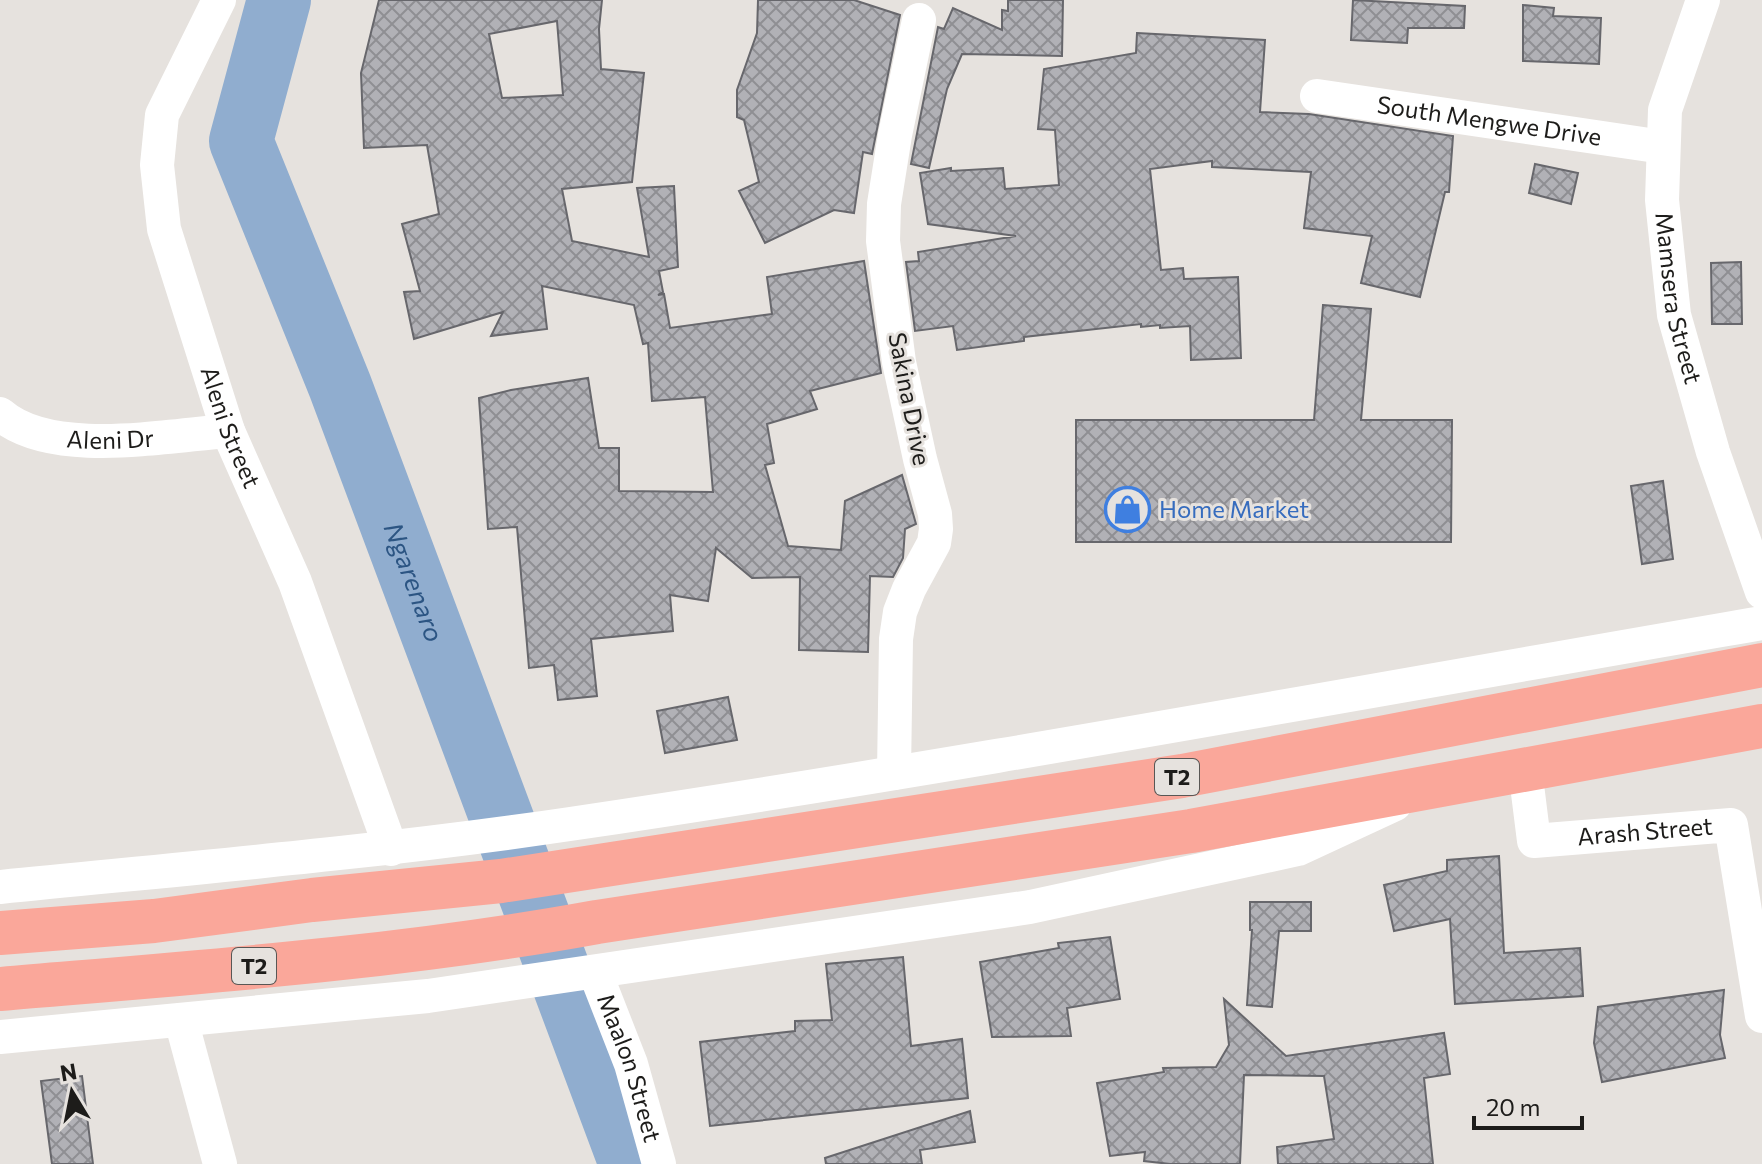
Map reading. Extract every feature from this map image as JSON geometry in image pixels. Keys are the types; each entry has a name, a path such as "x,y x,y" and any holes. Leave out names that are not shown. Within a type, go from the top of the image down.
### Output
{"highway":[{"name":"T2","path":"0,933 154,921 312,900 501,881 1182,776 1762,665"},
{"name":"T2","path":"0,989 299,962 508,938 1191,831 1762,726"}],"street":[{"name":"Aleni Street","path":"219,0 162,115 157,165 164,229 228,431 295,582 391,849"},
{"name":"Mamsera Street","path":"1703,0 1665,110 1662,200 1674,315 1713,452 1762,592"},
{"name":"Sakina Drive","path":"894,773 896,639 900,612 934,543 936,529 899,362 883,241 884,204 895,135 919,20"},
{"name":"South Mengwe Drive","path":"1317,96 1663,147"},
{"name":"Aleni Dr","path":"0,414 23,429 57,439 101,441 228,431"},
{"path":"0,887 391,849 569,825 1096,741 1762,623"},
{"name":"Arash Street","path":"1525,769 1534,841 1731,825 1762,1016"},
{"path":"0,1037 428,996 1030,907 1298,849 1434,786"},
{"name":"Maalon Street","path":"595,972 631,1064 659,1164"},
{"path":"181,1020 220,1164"}],"building":[{"path":"379,0 602,0 599,29 601,69 644,73 632,182 562,189 572,241 649,257 637,188 674,186 678,267 659,271 663,292 658,295 664,294 670,328 772,314 767,277 864,261 881,373 810,391 817,409 767,424 774,463 765,465 788,546 841,550 845,501 902,475 916,524 905,529 903,558 893,577 870,576 868,652 799,650 800,577 752,578 716,548 708,601 670,595 673,631 591,639 597,696 558,700 554,665 529,668 517,527 488,529 479,398 588,378 599,448 619,448 619,491 713,492 705,397 652,401 648,343 643,344 634,305 542,286 547,329 491,336 503,312 414,339 404,292 420,291 402,224 439,214 427,145 364,148 361,73","holes":["557,21 563,95 502,98 489,34"]},
{"path":"758,0 854,0 900,15 872,154 863,152 854,213 834,210 765,243 739,191 759,182 744,120 737,117 737,90 757,33"},
{"path":"1008,0 1063,0 1062,56 962,54 947,89 929,168 911,164 938,27 944,29 953,8 1002,30 1002,10 1008,11"},
{"path":"1353,0 1465,6 1464,28 1408,28 1407,43 1351,40"},
{"path":"1523,5 1554,8 1553,16 1601,18 1599,64 1523,61"},
{"path":"1137,33 1265,40 1260,112 1309,114 1453,136 1449,192 1445,192 1420,297 1361,283 1372,236 1304,228 1311,172 1212,167 1212,161 1150,169 1161,270 1183,268 1184,279 1238,277 1241,358 1191,360 1190,326 1160,328 1160,325 1141,327 1141,324 1024,337 1024,341 957,350 953,326 915,331 906,262 919,261 918,252 1016,236 928,224 920,173 951,168 951,171 1003,168 1005,189 1059,185 1055,130 1038,129 1044,69 1136,53"},
{"path":"1535,164 1578,173 1571,204 1529,193"},
{"path":"1741,262 1742,324 1712,324 1711,263"},
{"path":"1323,305 1371,309 1361,420 1452,420 1451,542 1076,542 1076,420 1314,420"},
{"path":"1663,481 1673,559 1642,564 1631,486"},
{"path":"728,697 737,740 665,753 657,711"},
{"path":"1499,856 1504,953 1580,948 1583,996 1455,1004 1450,919 1394,931 1384,885 1447,871 1447,860"},
{"path":"1250,902 1311,902 1311,931 1279,931 1272,1007 1247,1005 1252,930"},
{"path":"1110,937 1120,999 1067,1008 1071,1036 992,1037 980,962 1059,948 1058,943"},
{"path":"903,957 911,1046 962,1039 968,1098 710,1126 700,1042 795,1031 795,1021 832,1020 826,964"},
{"path":"1724,990 1720,1035 1725,1058 1602,1082 1594,1043 1598,1007"},
{"path":"1224,999 1286,1056 1444,1033 1450,1074 1424,1078 1433,1164 1278,1164 1277,1147 1334,1139 1324,1076 1244,1075 1240,1164 1144,1161 1145,1152 1110,1156 1097,1083 1164,1072 1163,1068 1216,1067 1229,1045"},
{"path":"82,1076 93,1164 52,1164 41,1081"},
{"path":"970,1111 975,1142 920,1150 922,1164 826,1164 825,1158"}],"waterway":[{"name":"Ngarenaro","path":"279,0 241,141 340,386 631,1164"}],"place":[{"name":"Home Market","path":"1128,510"}]}
